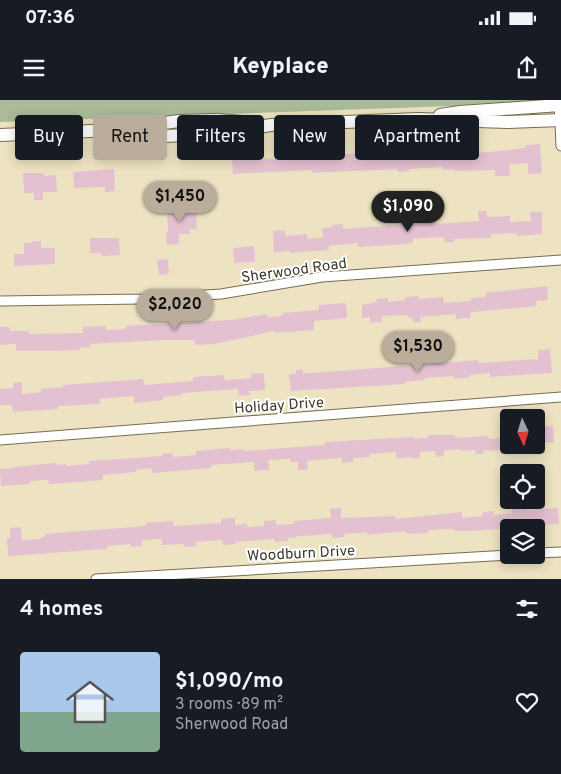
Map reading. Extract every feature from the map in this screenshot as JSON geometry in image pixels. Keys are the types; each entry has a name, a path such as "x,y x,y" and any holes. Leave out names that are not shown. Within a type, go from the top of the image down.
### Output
{"street":[{"path":"442,115 560,104 561,146"},
{"path":"479,121 560,120"},
{"path":"0,135 114,130 146,136 204,135 271,125 355,122"},
{"name":"Sherwood Road","path":"0,301 142,299 221,294 322,277 561,260"},
{"name":"Holiday Drive","path":"0,440 561,397"},
{"path":"545,553 561,552"},
{"name":"Woodburn Drive","path":"96,579 500,556"}],"green space":[{"path":"0,100 553,100 513,104 167,116 93,115 93,119 83,119 83,115 15,115 15,121 0,122"}],"building":[{"path":"540,144 542,173 528,174 528,163 509,164 510,176 495,176 495,170 454,171 454,169 443,170 443,167 409,169 409,171 398,172 397,169 312,173 312,170 233,174 232,160 345,160 345,154 355,154 355,160 479,160 479,153 526,148 526,145"},
{"path":"114,169 115,191 105,192 105,187 74,188 73,172"},
{"path":"23,173 44,173 44,176 56,175 57,192 43,192 43,200 34,200 34,193 24,193"},
{"path":"196,207 197,229 189,229 190,234 179,234 179,244 167,245 167,211 172,210 172,208"},
{"path":"478,211 487,211 487,217 510,216 510,222 531,221 530,212 542,212 542,234 517,236 516,233 491,234 491,238 454,239 454,242 444,242 444,237 413,239 413,243 395,245 358,247 358,243 329,246 329,250 290,253 290,251 274,252 273,231 285,230 285,236 307,234 307,239 323,237 322,228 332,227 332,225 343,224 343,229 401,225 401,222 436,220 436,224 479,221"},
{"path":"90,238 119,238 120,255 102,256 101,253 90,253"},
{"path":"32,241 41,241 41,248 55,248 55,264 14,266 14,254 24,254 24,243 32,243"},
{"path":"254,246 255,262 234,263 233,248"},
{"path":"168,259 169,274 159,275 157,260"},
{"path":"547,286 548,300 536,301 537,306 473,312 470,313 471,318 456,319 456,314 420,317 421,322 413,322 412,317 408,318 407,315 382,316 382,322 370,323 370,317 362,318 362,305 377,302 376,299 388,298 388,302 406,300 405,297 419,296 419,299 443,297 444,303 471,301 471,298 486,297 485,293"},
{"path":"346,303 347,318 314,321 314,330 274,333 274,331 214,344 195,345 194,340 166,340 90,344 90,347 80,348 80,350 59,351 16,351 16,344 0,345 0,327 9,327 10,331 29,331 29,334 83,333 83,327 106,326 106,330 126,329 126,326 231,320 267,314 267,317 282,316 282,313 319,310 318,305"},
{"path":"550,349 552,373 490,377 490,373 454,379 454,376 425,378 425,380 405,382 405,384 291,391 289,374 296,374 296,370 303,369 303,373 314,373 478,360 479,363 538,359 538,350"},
{"path":"264,373 265,390 249,391 250,395 239,396 238,389 182,393 182,395 163,397 163,400 134,403 134,396 99,399 100,404 58,406 58,409 13,412 12,405 0,405 0,389 13,388 13,383 22,382 22,394 41,392 41,389 64,387 63,385 143,379 144,385 193,381 193,377 224,375 225,380 251,378 251,374"},
{"path":"545,426 553,426 554,442 545,442"},
{"path":"428,435 455,435 455,438 488,436 489,439 500,438 500,450 483,451 483,454 476,454 475,450 461,451 461,449 444,451 444,456 436,457 435,451 420,452 420,458 396,458 396,452 370,454 370,457 353,458 353,462 342,463 342,458 307,461 308,470 298,470 298,462 290,462 290,459 268,460 269,470 254,471 254,462 211,465 211,468 152,473 152,468 136,470 136,472 103,475 103,480 49,484 48,480 30,481 30,484 1,486 0,469 13,467 56,463 57,465 66,464 66,466 89,464 89,461 162,456 162,454 172,453 173,457 196,455 196,451 230,448 230,450 244,449 244,451 325,445 325,442 414,437 414,439 428,438"},
{"path":"341,508 341,518 395,516 395,519 462,512 462,518 483,516 483,512 494,511 494,515 512,513 512,509 558,508 559,524 545,525 545,519 500,519 500,529 473,531 455,531 454,529 428,530 428,533 407,534 406,531 367,535 367,532 344,534 344,537 332,538 332,534 288,538 288,541 275,542 274,539 235,542 236,544 223,545 222,540 196,542 196,546 184,547 184,544 162,545 162,539 142,540 142,546 131,547 130,544 107,546 107,549 8,556 7,538 10,538 10,528 21,527 22,540 41,539 41,537 45,537 45,534 146,526 146,523 173,521 174,526 221,523 221,519 235,518 235,525 247,524 247,527 264,526 264,521 276,520 276,525 294,524 294,521 331,518 330,509"}]}
